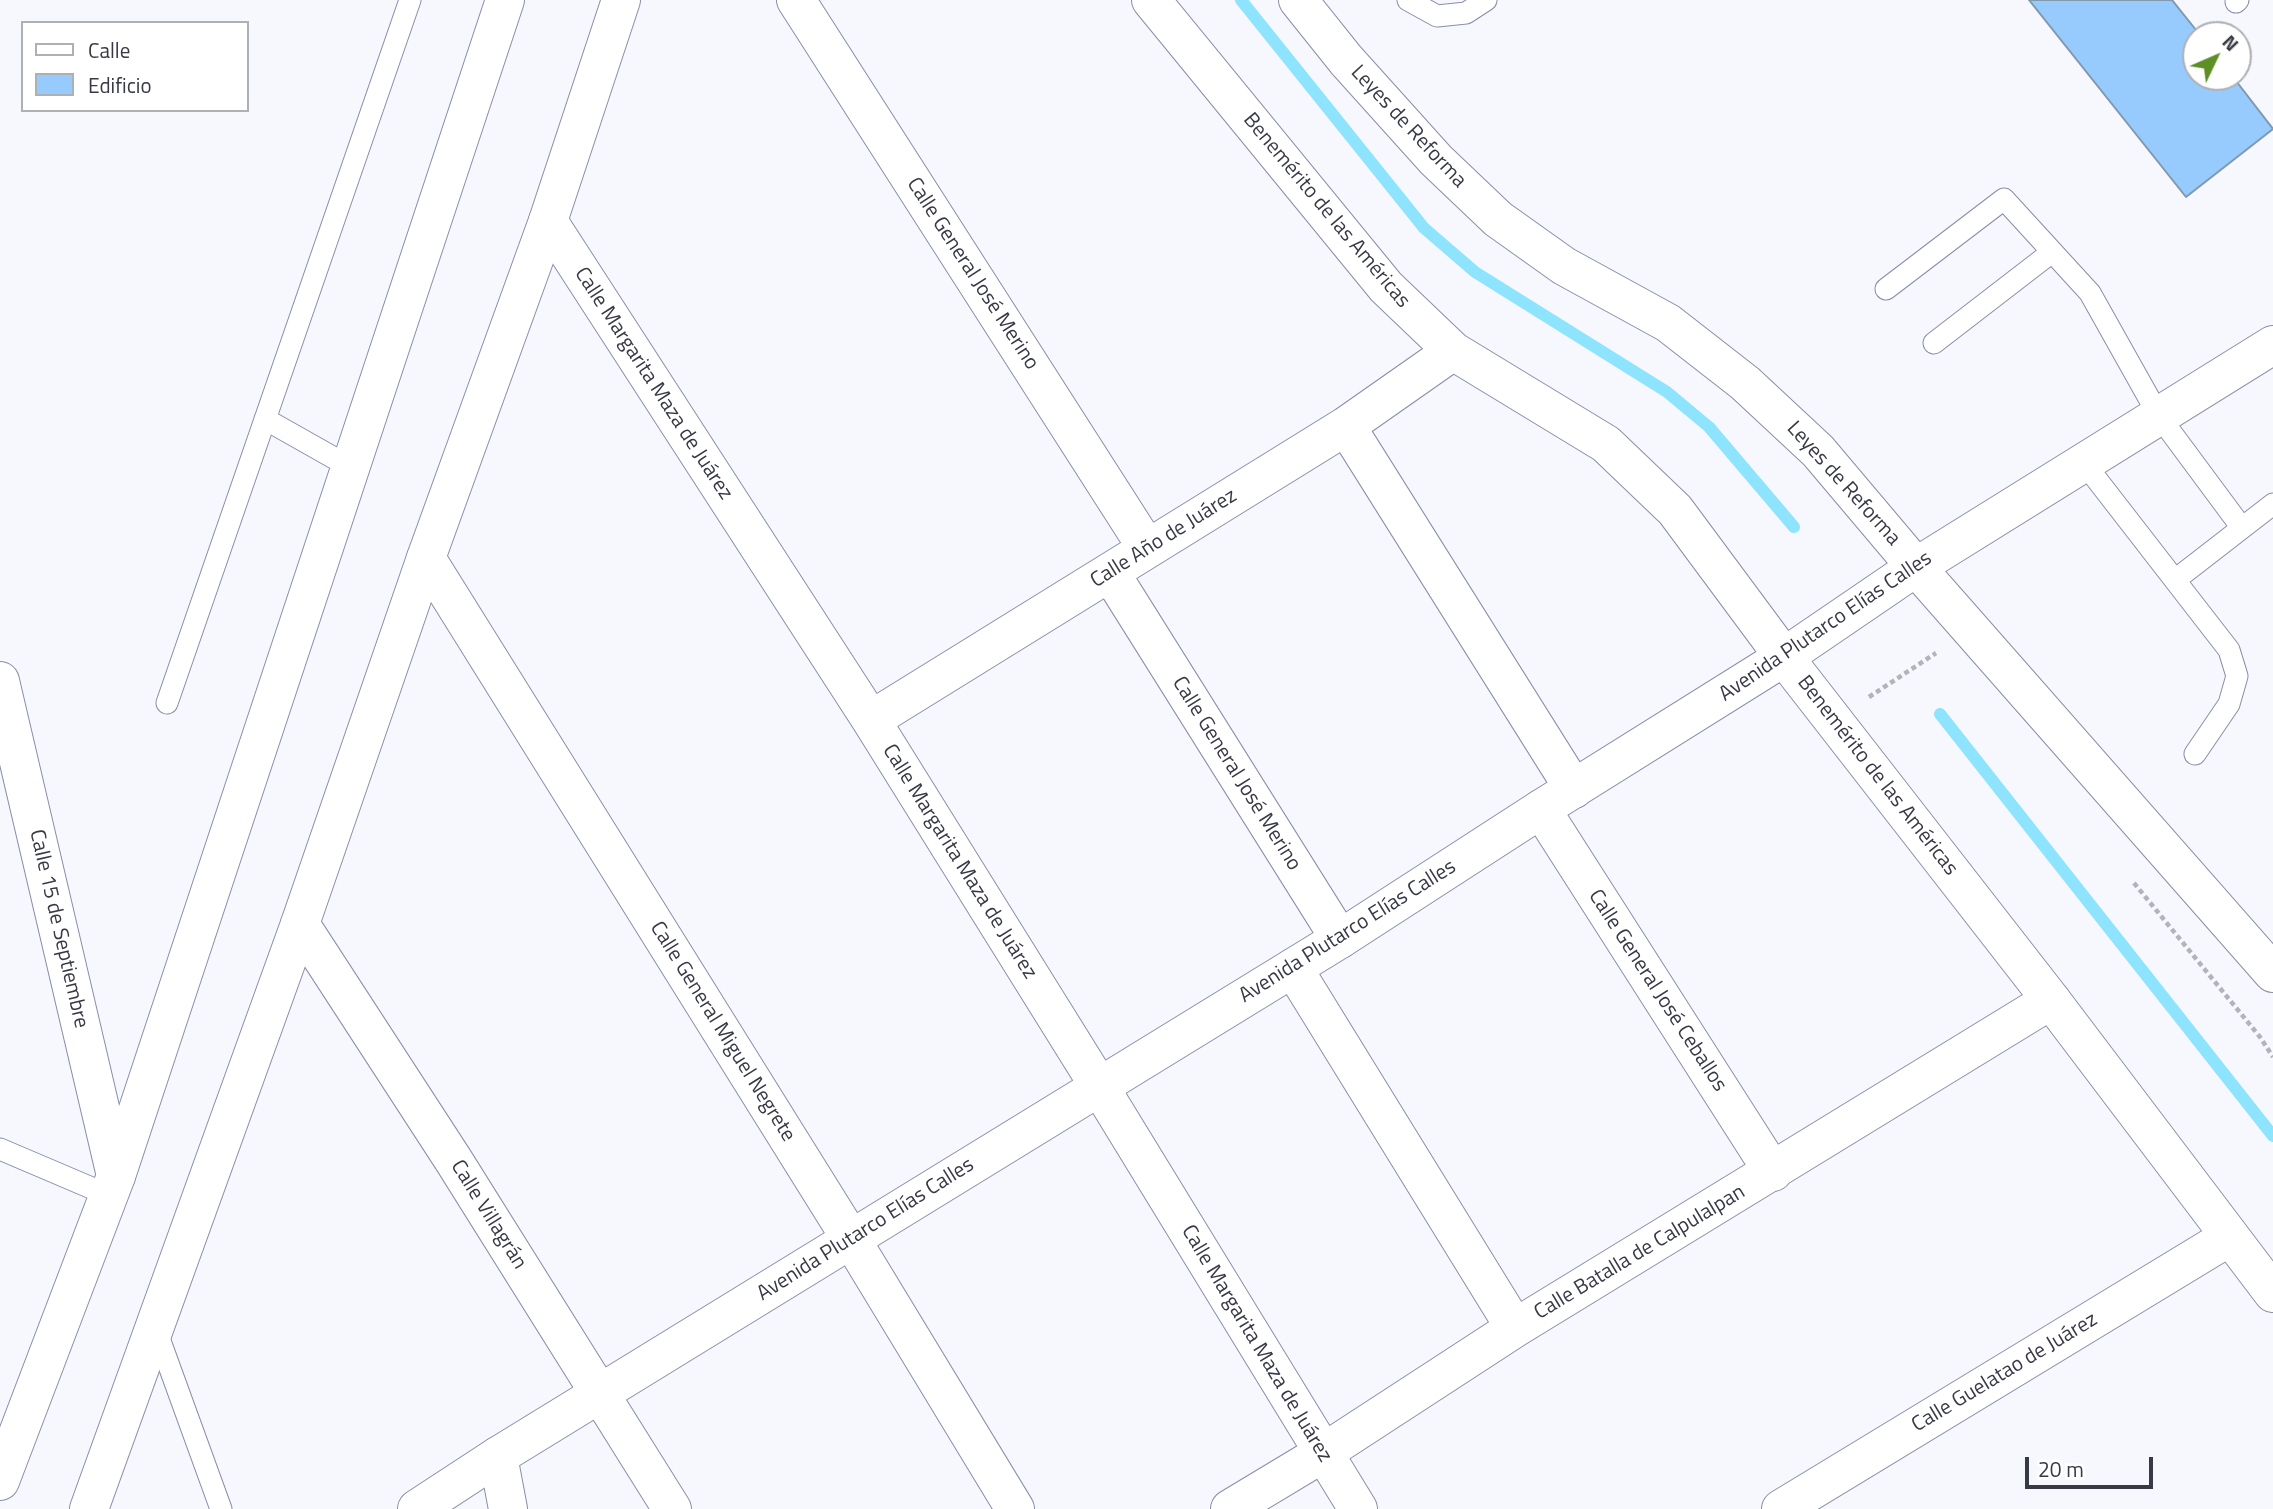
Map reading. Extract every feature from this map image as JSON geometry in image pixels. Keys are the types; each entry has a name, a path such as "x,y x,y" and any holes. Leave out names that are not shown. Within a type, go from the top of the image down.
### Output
{"street":[{"path":"0,1481 112,1186 505,0"},
{"path":"89,1509 300,924 426,558 548,221 621,0"},
{"name":"Calle General José Merino","path":"796,0 1147,548"},
{"name":"Benemérito de las Américas","path":"1151,0 1386,287 1453,351 1606,444 1675,510 1784,657 2052,1000 2273,1293"},
{"name":"Leyes de Reforma","path":"1298,0 1346,60 1436,160 1498,219 1564,266 1668,323 1745,383 1818,451 1901,577 2273,973"},
{"name":"Calle Margarita Maza de Juárez","path":"548,221 871,720 1358,1509"},
{"name":"Avenida Plutarco Elías Calles","path":"417,1509 498,1456 1340,939 1784,657 1901,577 2273,345"},
{"name":"Calle Año de Juárez","path":"871,720 1111,574 1147,548 1346,426 1453,351"},
{"path":"1346,426 1574,789"},
{"name":"Calle General Miguel Negrete","path":"426,558 851,1239 1015,1509"},
{"name":"Calle General José Merino","path":"1111,574 1340,939"},
{"name":"Calle 15 de Septiembre","path":"0,681 112,1186"},
{"name":"Calle General José Ceballos","path":"1541,809 1773,1172"},
{"name":"Calle Villagrán","path":"300,924 454,1161 672,1509"},
{"path":"1293,968 1515,1328"},
{"name":"Calle Batalla de Calpulalpan","path":"1230,1509 1323,1453 1515,1328 2052,1000"},
{"name":"Calle Guelatao de Juárez","path":"1780,1509 2229,1237"},
{"path":"498,1456 508,1509"}],"lane":[{"path":"167,703 410,0"},
{"path":"1408,0 1437,16 1466,13 1486,0"},
{"path":"1886,289 2004,199 2090,293 2159,416 2242,528"},
{"path":"1934,342 2052,252"},
{"path":"265,419 350,467"},
{"path":"2084,463 2229,650 2237,676 2229,704 2195,754"},
{"path":"2175,580 2273,504"},
{"path":"0,1149 112,1186"},
{"path":"154,1325 221,1509"}],"path":[{"path":"1877,707 1868,696 1942,649"},
{"path":"2128,875 2260,1037 2273,1058"}],"building":[{"path":"2029,0 2172,0 2189,21 2182,21 2182,91 2244,91 2273,129 2186,197"}],"waterway":[{"path":"1241,0 1424,228 1475,272 1667,392 1709,427 1794,527"},
{"path":"1940,714 2273,1136"}]}
